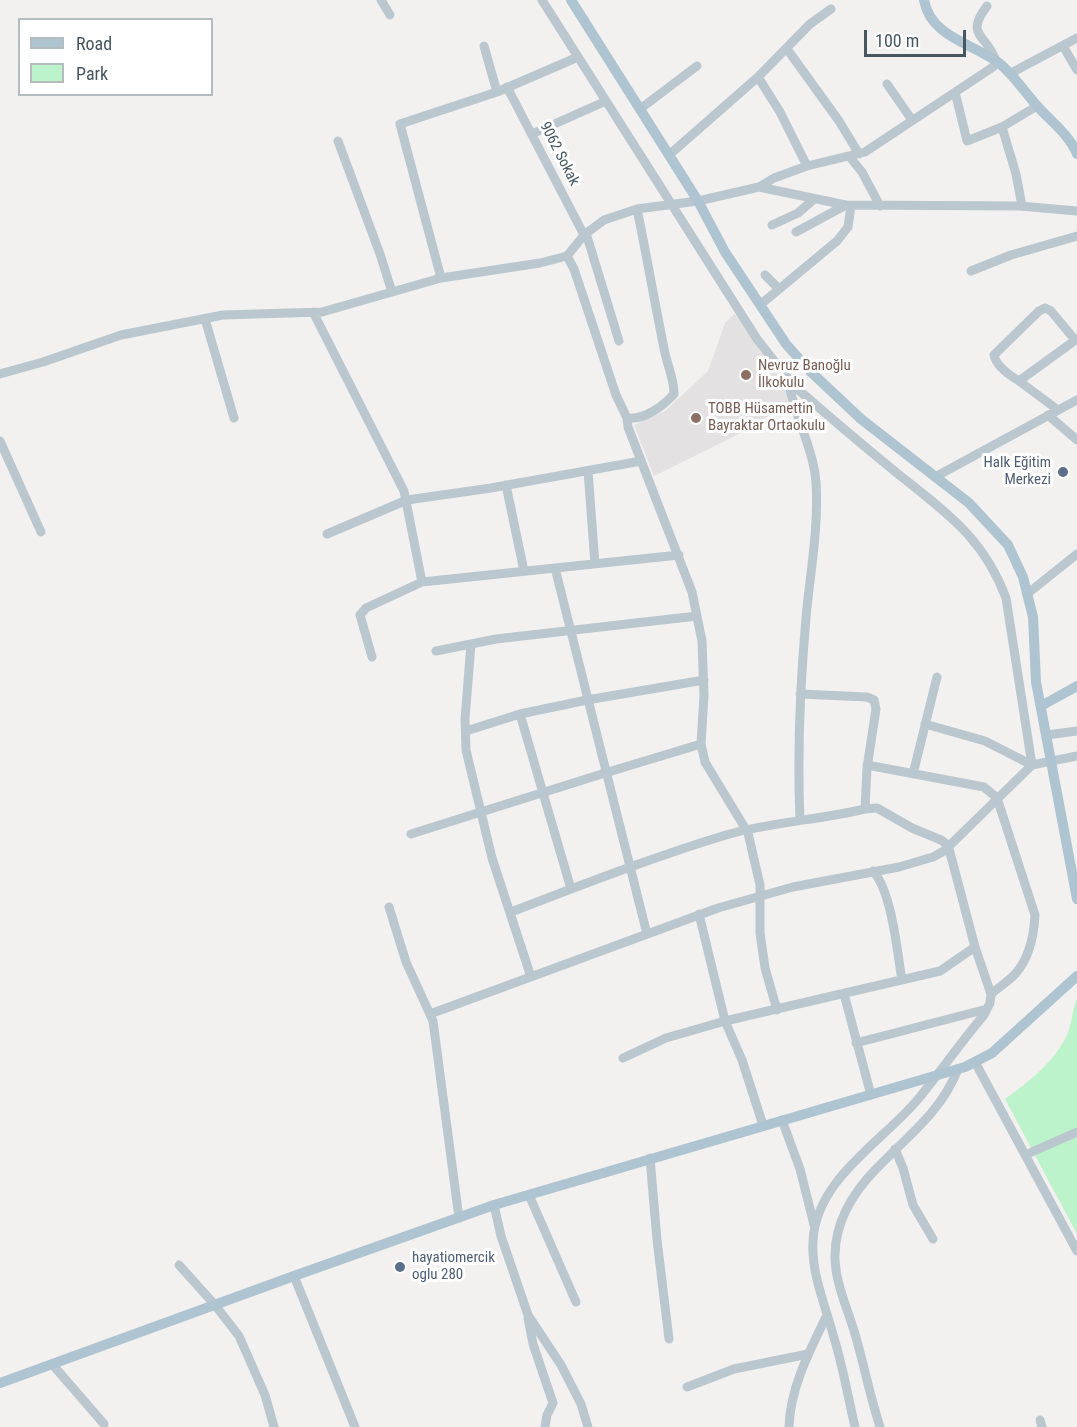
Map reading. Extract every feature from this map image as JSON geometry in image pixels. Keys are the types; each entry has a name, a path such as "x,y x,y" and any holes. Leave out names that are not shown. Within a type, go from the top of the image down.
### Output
{"main road":[{"path":"571,0 698,201 725,252 786,344 810,371 861,419 969,503 1008,545 1023,577 1033,617 1036,682 1077,898"},
{"path":"924,0 932,19 944,32 996,61 1011,73 1037,106 1073,145 1077,153"},
{"path":"1041,706 1077,686"},
{"path":"0,1383 494,1206 650,1158 958,1069 992,1053 1077,976"}],"street":[{"path":"381,0 390,15"},
{"path":"542,0 757,339 787,378 832,419 943,510 971,536 988,560 1005,598 1032,765"},
{"path":"0,374 121,335 223,315 322,312 441,278 540,263 567,256 585,234 604,220 637,209 698,201 759,187 774,178 807,166 859,154 993,67 996,61 993,53 976,29 976,20 987,6"},
{"path":"669,155 758,77 810,24 831,9"},
{"path":"1011,73 1077,38"},
{"path":"484,46 497,92"},
{"path":"1064,46 1077,70"},
{"path":"787,49 840,122 859,154"},
{"path":"441,278 400,124 497,92 578,57"},
{"path":"640,109 697,66"},
{"path":"758,77 780,112 807,166"},
{"path":"886,84 912,120"},
{"name":"9062 Sokak","path":"507,87 585,234 619,341"},
{"path":"955,92 967,141 1002,127 1037,106"},
{"path":"532,134 606,101"},
{"path":"1002,127 1016,174 1022,207"},
{"path":"338,141 392,292"},
{"path":"849,156 862,172 880,206"},
{"path":"759,187 848,206 1022,207 1077,211"},
{"path":"772,225 798,213 814,199"},
{"path":"796,232 848,206"},
{"path":"760,305 837,241 848,227 848,206"},
{"path":"627,418 648,413 663,406 674,394 674,383 665,356 637,209"},
{"path":"971,271 1011,255 1077,236"},
{"path":"567,256 574,270 616,395 627,418 628,428 640,461 692,592 702,640 704,680 701,744 705,762 747,831 760,885 760,933 765,968 777,1010"},
{"path":"765,275 779,289"},
{"path":"1018,381 1076,340 1051,311 1045,308 1039,310 994,355 994,359 1007,373 1018,381 1058,410"},
{"path":"313,312 404,491 422,582"},
{"path":"205,319 234,418"},
{"path":"787,378 795,413 810,452 816,479 817,522 807,603 800,694 798,785 800,820"},
{"path":"935,477 1077,400"},
{"path":"1048,415 1077,440"},
{"path":"0,441 41,532"},
{"path":"327,534 406,500 640,461"},
{"path":"588,471 595,564"},
{"path":"506,485 524,571"},
{"path":"1027,594 1077,554"},
{"path":"372,657 360,615 366,608 422,582 679,555"},
{"path":"555,568 647,934"},
{"path":"436,651 471,644 697,616"},
{"path":"471,644 466,750 492,858 531,977"},
{"path":"913,774 938,677"},
{"path":"466,731 520,714 704,680"},
{"path":"800,694 867,697 874,700 876,709 867,765 865,809"},
{"path":"520,714 571,889"},
{"path":"925,724 985,741 1032,765"},
{"path":"1047,735 1077,731"},
{"path":"411,834 701,744"},
{"path":"430,1014 699,914 759,895 933,857 944,851 1032,765 1077,756"},
{"path":"867,765 984,787 997,798 1035,915 1034,930 1023,964 1015,975 990,994"},
{"path":"511,912 630,867 728,835 865,809 878,808 948,845 990,994 990,1003 918,1100 846,1171 826,1199 814,1225"},
{"path":"873,871 880,879 892,919 902,980"},
{"path":"389,907 406,962 430,1014 437,1047 459,1218"},
{"path":"699,914 724,1021 742,1060 763,1125"},
{"path":"623,1058 675,1030 777,1010 940,971 975,947"},
{"path":"844,994 871,1095"},
{"path":"856,1043 987,1009"},
{"path":"975,1062 1077,1251"},
{"path":"880,1427 841,1291 835,1261 836,1236 852,1198 868,1177 938,1107 950,1089 958,1069"},
{"path":"782,1120 800,1169 814,1225 815,1268 826,1315 834,1336 855,1427"},
{"path":"1025,1155 1077,1132"},
{"path":"895,1149 903,1168 913,1205 933,1239"},
{"path":"650,1158 669,1339"},
{"path":"529,1195 576,1302"},
{"path":"494,1206 501,1236 528,1316 532,1344 553,1403 547,1415 545,1427"},
{"path":"179,1265 240,1336 265,1395 274,1427"},
{"path":"294,1276 355,1427"},
{"path":"789,1427 789,1413 808,1354 826,1315"},
{"path":"528,1316 561,1365 581,1404 588,1427"},
{"path":"687,1387 734,1369 808,1354"},
{"path":"52,1364 105,1424"}],"shaded area":[{"path":"734,314 786,387 790,401 749,429 654,476 634,425 665,411 708,371 725,323"}],"green space":[{"path":"1077,999 1077,1234 1005,1099 1048,1063 1062,1045"}],"place":[{"name":"Nevruz Banoğlu İlkokulu","path":"746,375"},
{"name":"TOBB Hüsamettin Bayraktar Ortaokulu","path":"696,418"},
{"name":"Halk Eğitim Merkezi","path":"1063,472"},
{"name":"hayatiomercik oglu 280","path":"400,1267"}]}
